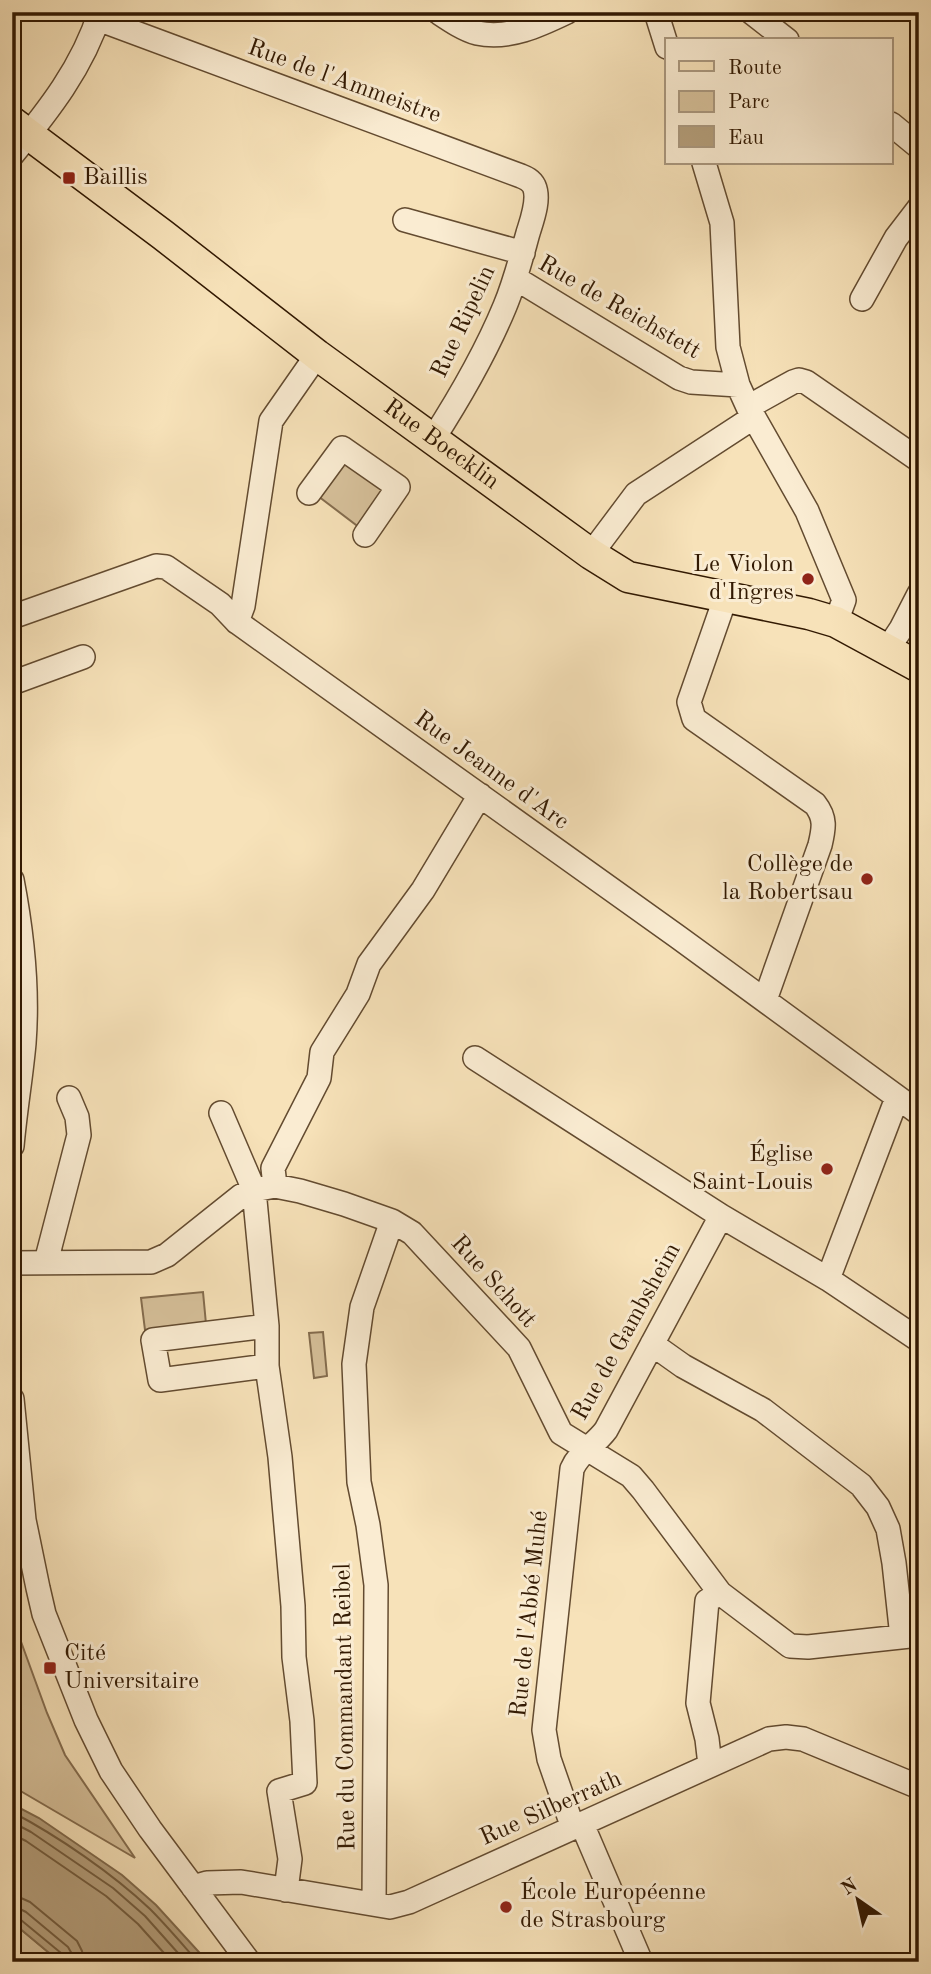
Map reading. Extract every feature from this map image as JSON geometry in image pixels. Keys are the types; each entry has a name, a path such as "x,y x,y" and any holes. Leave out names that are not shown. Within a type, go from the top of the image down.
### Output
{"main road":[{"name":"Rue Boecklin","path":"18,137 591,554 628,577 726,596 836,622 919,667"}],"street":[{"path":"438,12 456,24 478,33 530,29 567,12"},
{"path":"656,12 665,41"},
{"path":"751,12 784,38"},
{"path":"18,137 73,72 86,50 99,15"},
{"name":"Rue de l'Ammeistre","path":"99,15 531,181"},
{"path":"892,125 919,147"},
{"path":"704,164 722,223 727,333 732,367 751,412 807,511 844,600 836,622"},
{"name":"Rue Ripelin","path":"433,439 494,331 516,278 536,197 531,181"},
{"path":"862,299 897,238 919,208"},
{"path":"405,220 523,253"},
{"name":"Rue de Reichstett","path":"516,278 679,378 691,382 738,385"},
{"path":"237,622 243,606 271,421 317,355"},
{"path":"591,554 636,494 799,380 806,382 919,460"},
{"path":"309,493 342,448 398,487 365,536"},
{"name":"Rue Jeanne d'Arc","path":"12,617 156,566 166,567 220,604 237,622 919,1113"},
{"path":"887,650 919,594"},
{"path":"726,596 689,702 694,719 814,804 822,813 824,828 765,1000"},
{"path":"12,683 83,657"},
{"path":"286,1890 290,1859 279,1791 305,1783 281,1471 267,1366 264,1188 319,1077 322,1052 358,994 369,964 423,890 480,795"},
{"path":"12,880 24,1000 24,1043 12,1146"},
{"path":"475,1058 721,1216 828,1279 919,1340"},
{"path":"46,1262 79,1135 77,1117 69,1098"},
{"path":"828,1279 897,1098"},
{"path":"221,1113 264,1188"},
{"path":"12,1263 150,1262 167,1255 241,1196 264,1188"},
{"name":"Rue Schott","path":"264,1188 344,1204 392,1221 418,1238 519,1348 561,1433 631,1476 720,1593 790,1646 808,1647 910,1636"},
{"name":"Rue de Gambsheim","path":"586,1448 597,1441 606,1430 721,1216"},
{"name":"Rue du Commandant Reibel","path":"374,1904 376,1585 359,1482 354,1364 362,1307 392,1221"},
{"path":"267,1326 153,1340 160,1380 267,1366"},
{"path":"652,1344 683,1366 764,1410 861,1485 878,1507 888,1529 910,1636"},
{"path":"12,1399 24,1520 44,1614 86,1720 111,1771 150,1829 249,1962"},
{"name":"Rue de l'Abbé Muhé","path":"586,1448 572,1469 544,1730 549,1759 640,1962"},
{"path":"710,1765 698,1703 707,1601 720,1593"},
{"name":"Rue Silberrath","path":"193,1887 207,1883 241,1882 390,1907 409,1902 769,1739 803,1739 919,1787"}],"green space":[{"path":"342,452 393,488 364,531 314,493"},
{"path":"203,1292 206,1324 145,1330 141,1298"},
{"path":"323,1332 327,1376 314,1378 309,1333"},
{"path":"12,1617 65,1755 135,1858 12,1786"},
{"path":"12,1923 17,1926 60,1962 12,1962"}],"water":[{"path":"12,1804 39,1818 122,1875 156,1905 208,1962 60,1962 12,1922"}],"place":[{"name":"Baillis","path":"69,178"},
{"name":"Le Violon d'Ingres","path":"808,579"},
{"name":"Collège de la Robertsau","path":"867,879"},
{"name":"Église Saint-Louis","path":"827,1169"},
{"name":"Cité Universitaire","path":"50,1668"},
{"name":"École Européenne de Strasbourg","path":"506,1907"}]}
